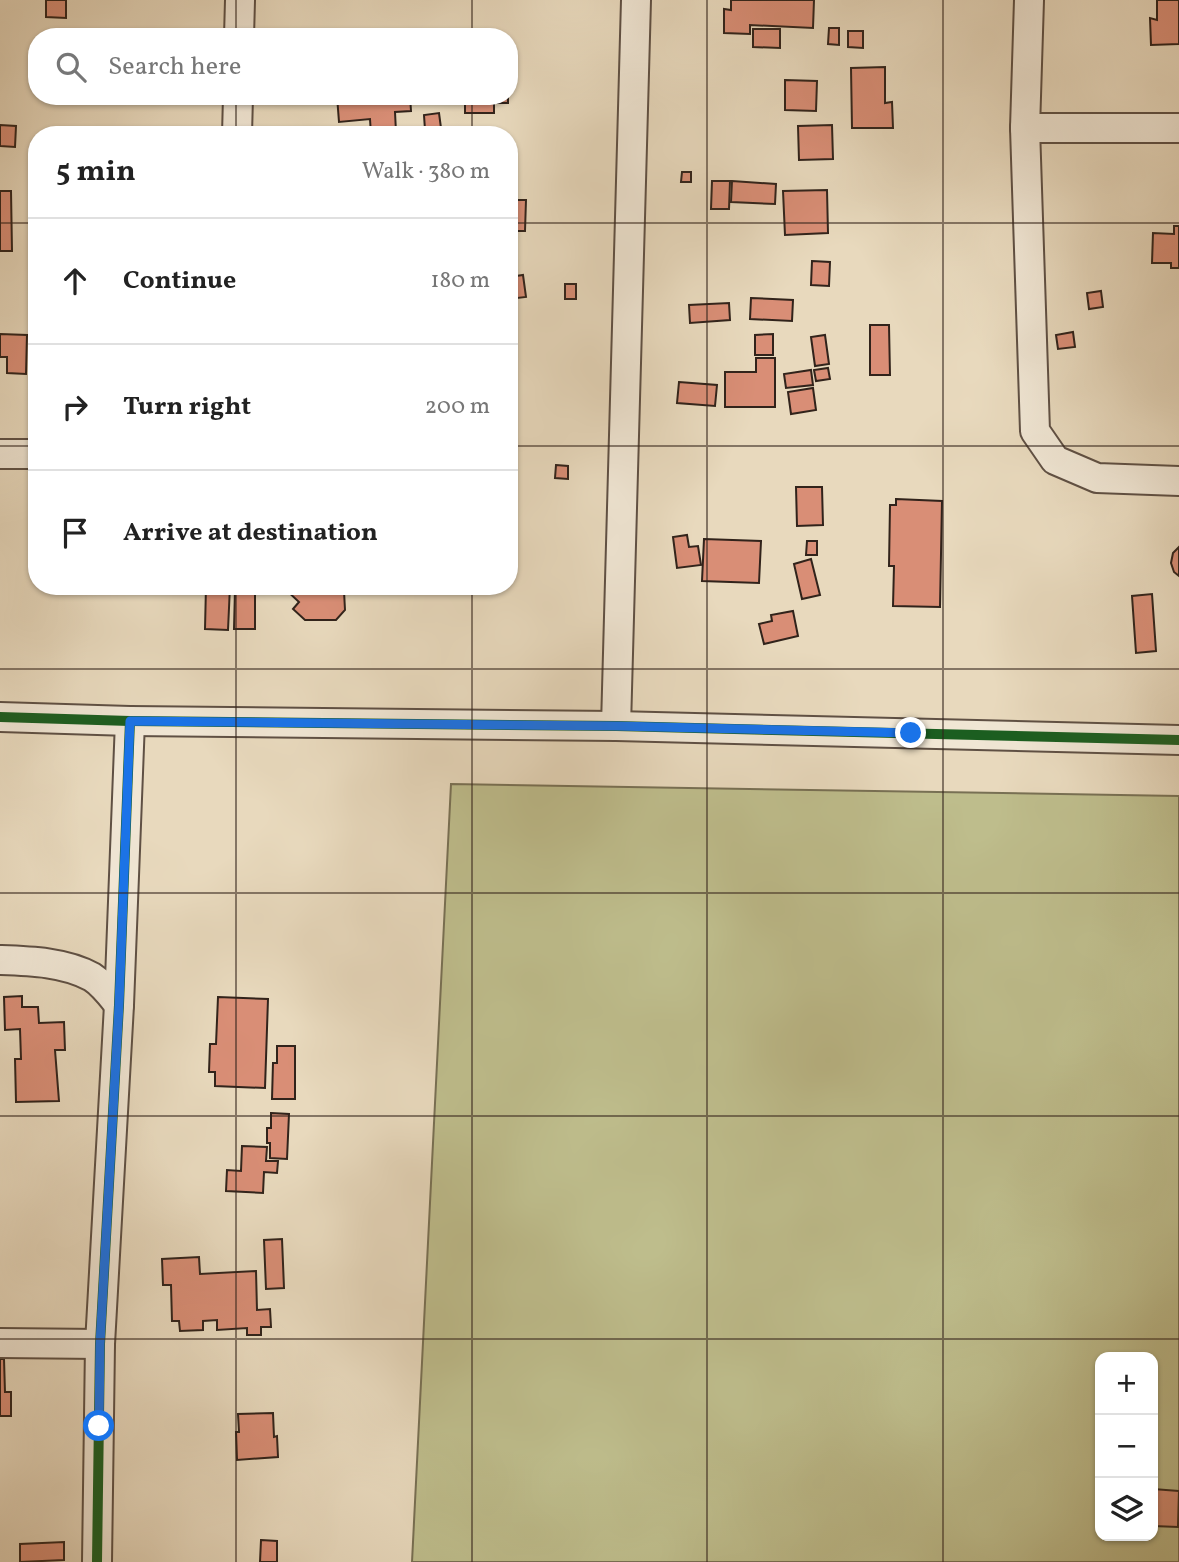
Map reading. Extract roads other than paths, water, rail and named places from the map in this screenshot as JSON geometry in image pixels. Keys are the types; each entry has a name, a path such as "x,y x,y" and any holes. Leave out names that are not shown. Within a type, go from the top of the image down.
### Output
{"street":[{"path":"239,28 240,0"},
{"path":"616,726 636,0"},
{"path":"1029,0 1025,128 1035,431 1055,460 1097,478 1179,481"},
{"path":"237,126 238,105"},
{"path":"1025,128 1179,128"},
{"path":"0,454 28,454"},
{"path":"0,717 130,721 616,726 1179,740"},
{"path":"97,1562 100,1344 119,1005 130,721"},
{"path":"0,960 65,967 92,977 119,1005"},
{"path":"0,1343 100,1344"}]}
